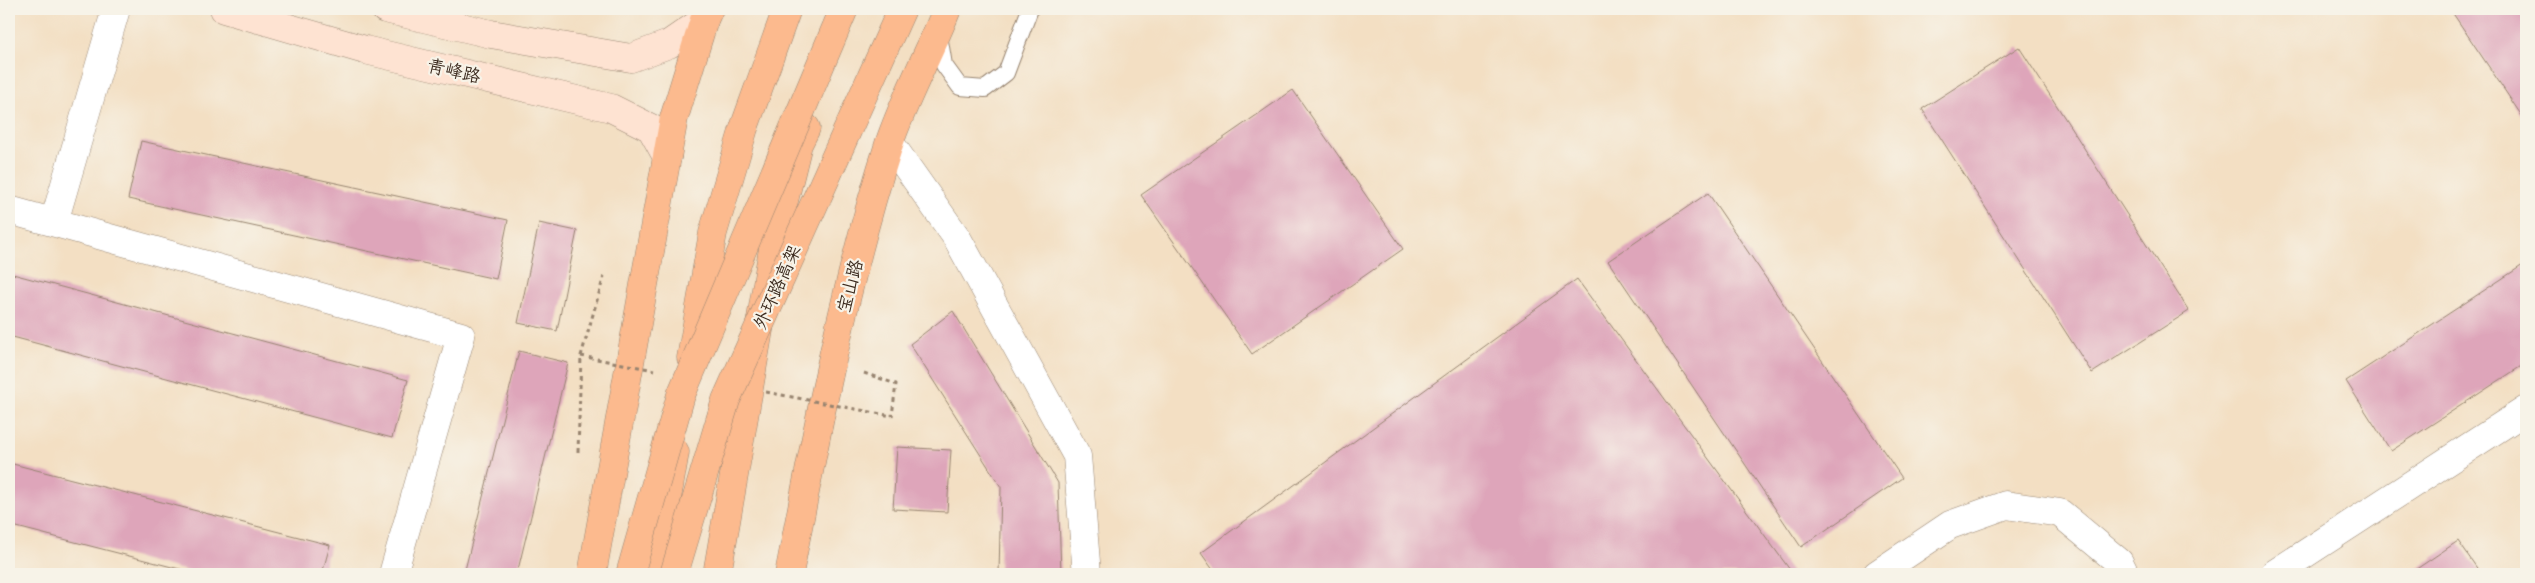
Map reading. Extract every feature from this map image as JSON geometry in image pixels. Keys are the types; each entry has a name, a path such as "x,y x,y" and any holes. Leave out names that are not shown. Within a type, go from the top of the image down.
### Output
{"main road":[{"name":"青峰路","path":"224,9 365,50 612,108 651,128 667,157"},
{"path":"385,9 491,34 631,58 669,44 706,14"},
{"path":"654,574 712,233 744,128 787,9"},
{"path":"630,574 681,395 844,9"},
{"path":"717,574 775,237 798,144 858,9"},
{"name":"外环路高架","path":"674,574 726,400 902,9"},
{"path":"592,574 674,118 706,14"},
{"name":"宝山路","path":"789,574 830,361 890,143 943,19"}],"street":[{"path":"54,222 116,9"},
{"path":"890,143 957,238 1077,456 1087,574"},
{"path":"9,210 461,336 393,574"},
{"path":"2274,574 2526,410"},
{"path":"1877,574 1950,525 2006,505 2060,513 2119,562 2125,574"}],"lane":[{"path":"943,19 944,65 960,87 985,89 1006,73 1030,9"}],"path":[{"path":"578,448 581,356 604,276"},
{"path":"892,416 896,384"}],"building":[{"path":"2450,9 2526,9 2526,122"},
{"path":"2019,47 2189,311 2092,373 1922,109"},
{"path":"1293,90 1403,249 1252,354 1141,195"},
{"path":"141,141 508,220 496,279 128,199"},
{"path":"1708,193 1902,478 1801,547 1608,261"},
{"path":"539,223 577,231 557,331 518,323"},
{"path":"2526,263 2526,363 2391,451 2346,381"},
{"path":"9,273 408,380 392,438 9,336"},
{"path":"1577,279 1793,574 1216,574 1201,553"},
{"path":"953,311 1058,483 1061,574 999,574 1001,487 910,344"},
{"path":"519,351 568,363 517,574 464,574"},
{"path":"897,447 951,450 947,512 893,509"},
{"path":"9,463 330,545 322,574 199,574 9,525"},
{"path":"2458,541 2481,574 2418,574 2415,570"}]}
